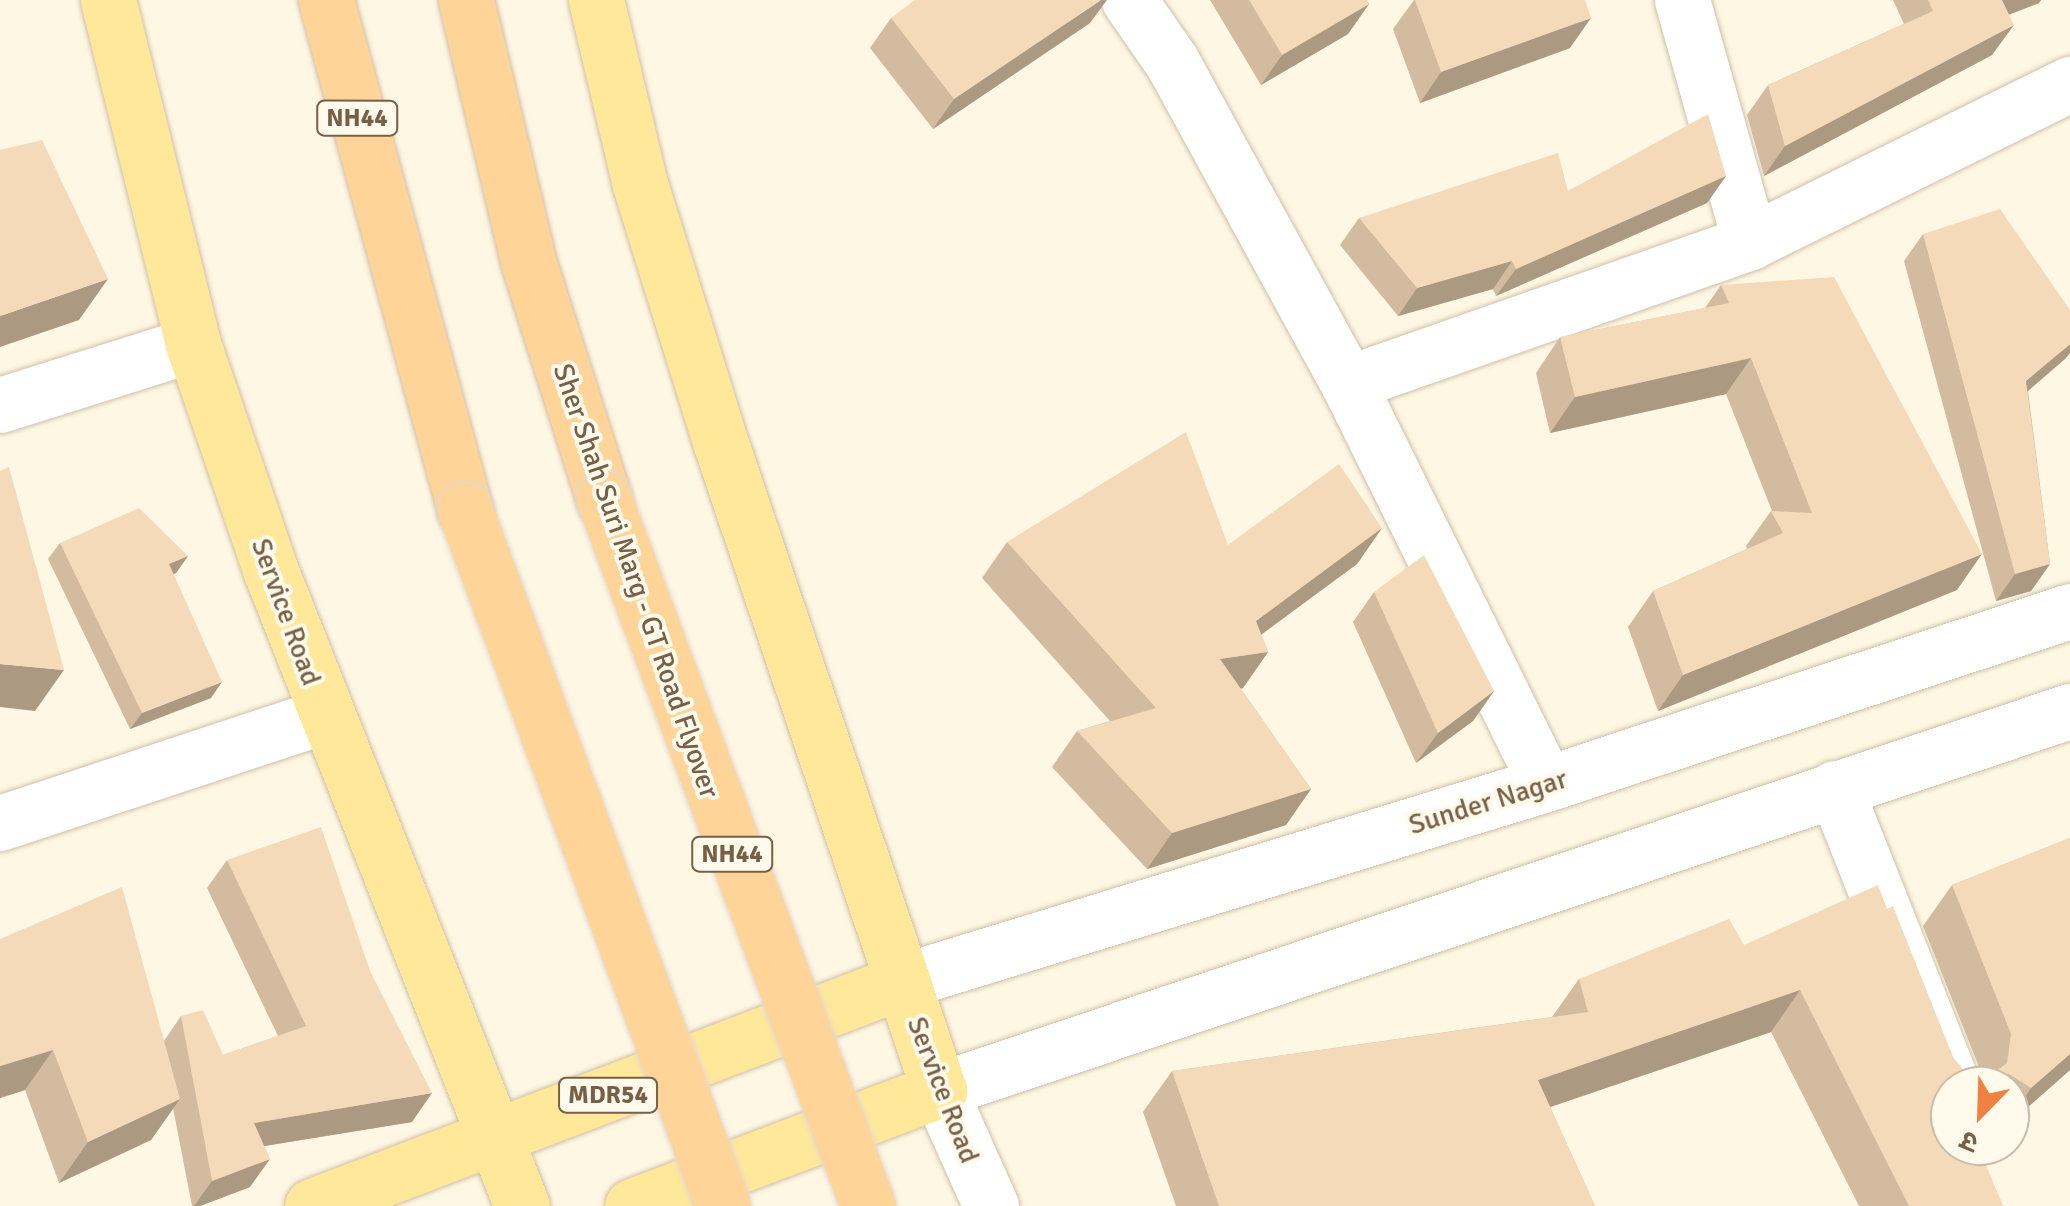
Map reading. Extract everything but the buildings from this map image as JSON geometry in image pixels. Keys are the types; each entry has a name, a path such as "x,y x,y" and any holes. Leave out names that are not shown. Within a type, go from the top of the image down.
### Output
{"highway":[{"name":"NH44","path":"326,0 465,510 723,1206"},
{"name":"Sher Shah Suri Marg - GT Road Flyover","path":"466,0 528,261 604,499 868,1206"}],"main road":[{"name":"Service Road","path":"108,0 193,344 324,716 522,1206"},
{"name":"Service Road","path":"596,0 639,180 715,426 938,1090"},
{"name":"MDR54","path":"312,1206 494,1140 903,981"},
{"path":"632,1206 938,1090"}],"street":[{"path":"1129,0 1172,62 1348,383 1546,784"},
{"path":"1682,0 1750,242"},
{"path":"1348,383 1750,242 2070,84"},
{"path":"0,405 193,344"},
{"name":"Sunder Nagar","path":"903,981 1546,784 2070,610"},
{"path":"938,1090 2070,711"},
{"path":"0,823 324,716"},
{"path":"1835,788 1946,1066"},
{"name":"Service Road","path":"938,1090 991,1206"}]}
